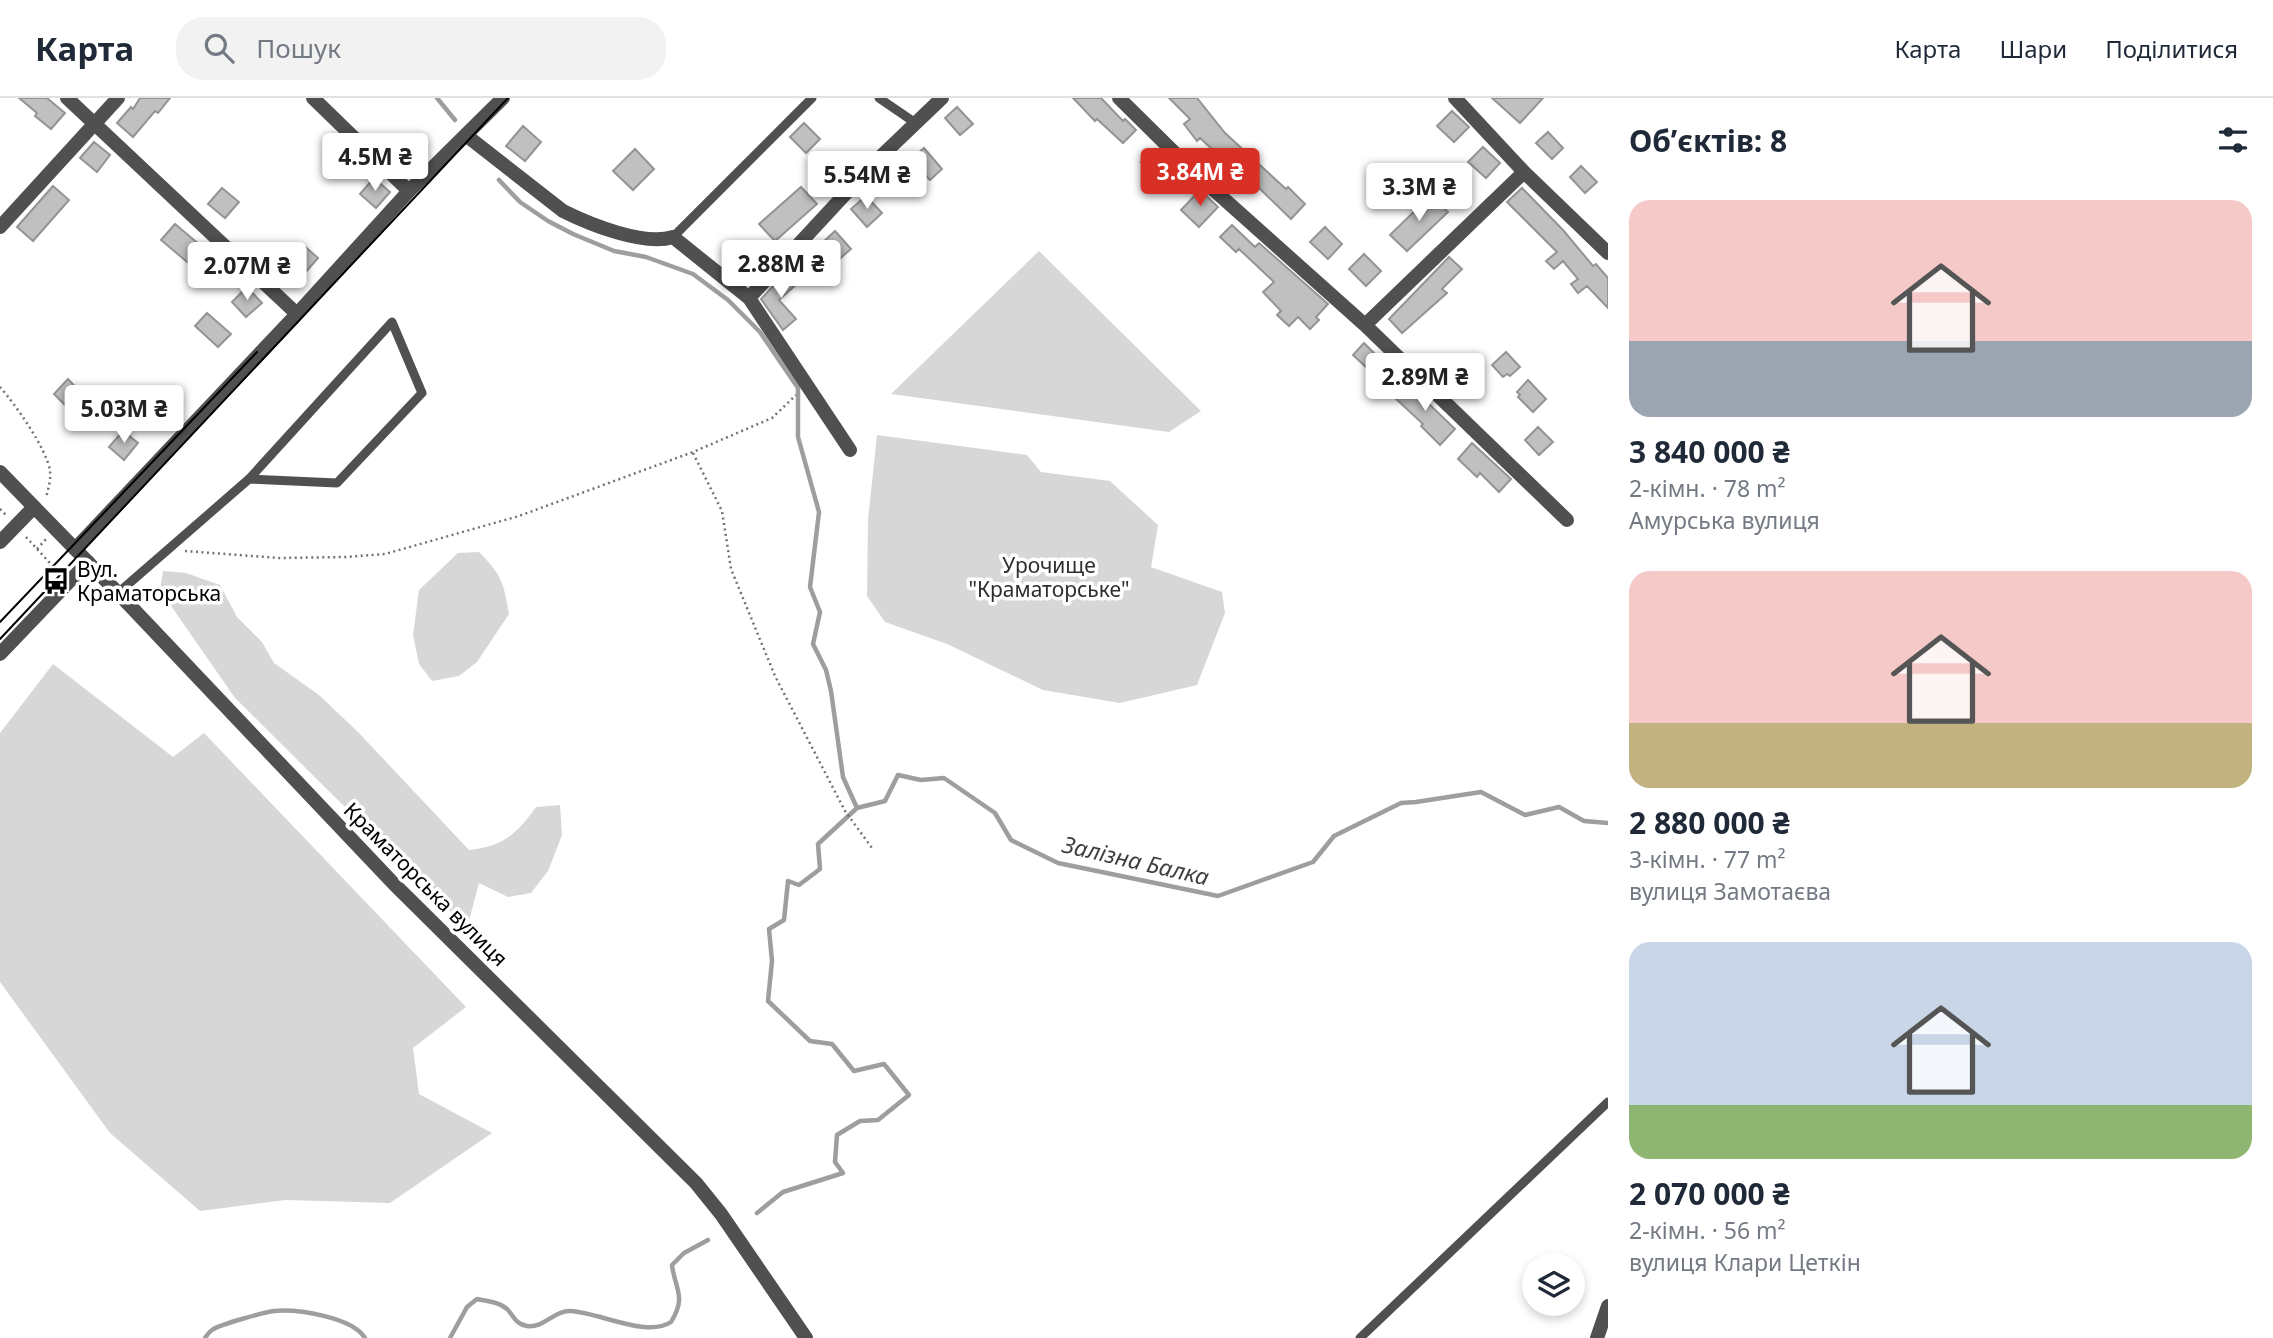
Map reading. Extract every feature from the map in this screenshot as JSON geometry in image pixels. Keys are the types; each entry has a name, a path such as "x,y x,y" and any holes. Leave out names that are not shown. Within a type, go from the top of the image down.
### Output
{"street":[{"path":"67,98 297,314"},
{"path":"0,227 118,98"},
{"path":"313,98 410,191"},
{"path":"75,549 410,191 503,98"},
{"path":"748,298 873,164 942,98"},
{"path":"1119,98 1196,174 1365,325 1567,520"},
{"path":"1455,98 1524,172 1608,253"},
{"path":"467,136 564,211 644,239 661,241 673,237 748,298 850,450"},
{"path":"1365,325 1524,172"},
{"name":"Краматорська вулиця","path":"0,472 89,562 394,884 696,1183 722,1214 806,1338"},
{"path":"0,542 15,526 38,512"},
{"path":"0,654 89,562"},
{"path":"1597,1338 1608,1306"}],"lane":[{"path":"673,237 812,98"},
{"path":"879,98 917,124"},
{"path":"118,593 249,479 391,322 422,393 337,483 249,479"},
{"path":"1360,1338 1608,1102"}],"path":[{"path":"168,550 279,558 385,554 492,525 693,452 772,418 807,385"},
{"path":"0,387 34,435 50,468 51,482 38,512"},
{"path":"693,452 722,511 731,569 775,676 845,811 872,848"},
{"path":"0,509 69,582"}],"green space":[{"path":"1039,251 1201,411 1169,432 891,394"},
{"name":"Урочище \"Краматорське\"","path":"877,435 1027,455 1041,472 1110,481 1158,525 1151,567 1222,592 1225,613 1197,685 1120,703 1043,690 947,644 885,622 867,596 868,520"},
{"path":"479,552 500,580 509,614 477,662 459,676 432,681 419,664 413,635 419,590 458,553"},
{"path":"163,571 186,573 220,585 237,617 262,642 274,663 319,695 359,733 469,850 491,846 508,838 536,807 560,805 562,835 548,871 531,893 508,897 479,883 467,928 235,698 160,590"},
{"path":"53,664 173,757 204,733 466,1007 413,1048 419,1094 492,1133 390,1203 286,1200 200,1211 110,1133 0,982 0,733"}],"building":[{"path":"19,98 47,98 65,113 51,129"},
{"path":"140,98 170,98 133,137 117,123 131,107 133,109"},
{"path":"1073,98 1101,98 1123,121 1125,119 1136,130 1123,143 1097,119 1095,121"},
{"path":"1169,98 1197,98 1225,133 1305,204 1291,219 1200,138 1197,141 1184,124 1190,119"},
{"path":"1492,98 1543,98 1520,123"},
{"path":"957,107 973,124 960,135 945,118"},
{"path":"1452,111 1469,127 1454,142 1437,126"},
{"path":"804,123 820,139 806,153 790,137"},
{"path":"523,126 541,142 525,161 506,146"},
{"path":"1548,132 1563,148 1552,159 1536,143"},
{"path":"94,142 110,155 97,172 80,158"},
{"path":"1483,147 1500,163 1486,178 1468,162"},
{"path":"924,148 942,169 930,180 911,159"},
{"path":"635,149 654,169 633,190 613,171"},
{"path":"1155,149 1166,160 1153,173 1141,162"},
{"path":"1581,166 1597,182 1585,193 1570,177"},
{"path":"374,178 390,192 376,208 360,194"},
{"path":"53,186 69,200 33,241 17,227"},
{"path":"801,187 817,204 775,241 759,224"},
{"path":"222,188 239,202 225,218 208,204"},
{"path":"1522,188 1593,266 1596,264 1608,278 1608,308 1587,286 1578,293 1571,284 1578,279 1563,261 1554,269 1546,261 1557,252 1507,202"},
{"path":"1200,190 1218,207 1199,227 1181,210"},
{"path":"866,196 882,213 867,227 851,209"},
{"path":"1430,196 1448,212 1407,251 1390,235"},
{"path":"175,224 219,261 205,277 161,240"},
{"path":"1232,225 1255,247 1259,243 1328,304 1316,317 1319,320 1310,329 1298,317 1289,326 1277,315 1281,311 1263,292 1274,282 1239,249 1236,252 1220,237"},
{"path":"1325,227 1342,244 1328,259 1310,242"},
{"path":"835,231 851,249 836,262 820,245"},
{"path":"302,244 318,258 304,274 288,260"},
{"path":"1364,254 1381,271 1366,286 1349,269"},
{"path":"1449,257 1462,269 1442,289 1447,293 1402,333 1389,319"},
{"path":"788,270 799,282 779,300 796,319 783,330 761,299"},
{"path":"247,287 262,303 246,317 232,302"},
{"path":"207,313 231,334 218,347 195,326"},
{"path":"1364,343 1379,358 1368,369 1353,355"},
{"path":"1506,352 1520,367 1510,376 1507,374 1503,377 1492,365"},
{"path":"68,379 82,394 68,408 54,394"},
{"path":"1528,380 1546,399 1533,412 1518,397 1520,395 1517,392"},
{"path":"1410,382 1455,429 1440,445 1421,426 1423,424 1395,398"},
{"path":"1538,427 1553,442 1539,455 1525,440"},
{"path":"123,431 138,443 124,460 109,447"},
{"path":"1472,443 1511,479 1499,492 1480,473 1477,477 1458,459"}],"waterway":[{"path":"437,98 455,120"},
{"path":"499,180 520,202 573,234 614,251 646,257 693,274 728,300 760,332 798,388 798,437 819,512 810,587 820,612 813,644 826,670 843,777 857,808"},
{"name":"Залізна Балка","path":"757,1213 783,1192 843,1173 835,1162 837,1135 860,1121 878,1120 909,1095 884,1064 854,1071 832,1044 810,1041 768,1001 772,961 769,929 784,920 788,881 799,885 820,869 818,844 857,808 885,801 898,775 921,780 944,778 995,813 1011,840 1058,863 1218,896 1313,862 1334,836 1401,803 1481,792 1525,815 1559,807 1584,821 1608,823"},
{"name":"Залізна Балка","path":"450,1338 467,1307 477,1299 504,1307 517,1322 527,1326 538,1325 565,1311 637,1326 661,1326 671,1322 679,1303 672,1265 684,1253 708,1240"},
{"name":"Залізна Балка","path":"205,1338 212,1330 223,1325 269,1312 284,1311 310,1313 337,1320 349,1325 365,1338"}],"tram line":[{"path":"0,639 508,98"},
{"path":"0,622 257,352"}],"place":[{"name":"Вул. Краматорська","path":"56,581"}]}
